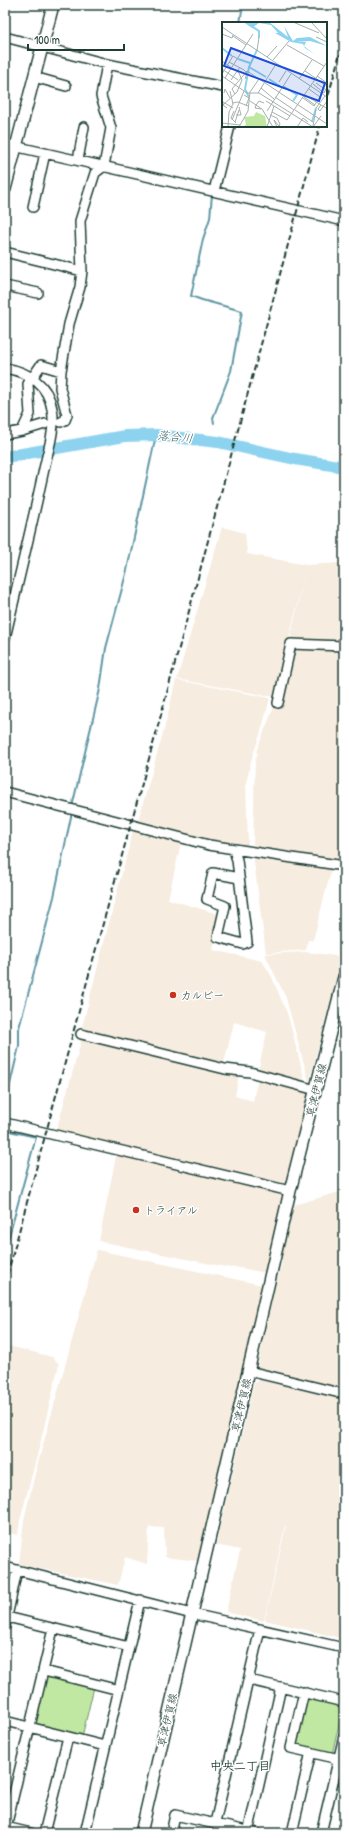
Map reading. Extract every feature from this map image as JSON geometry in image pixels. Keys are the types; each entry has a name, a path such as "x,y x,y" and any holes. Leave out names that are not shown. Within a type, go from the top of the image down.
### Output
{"main road":[{"path":"5,189 53,5"},
{"name":"草津伊賀線","path":"141,1833 290,1191 344,978"}],"street":[{"path":"5,37 107,64 222,87"},
{"path":"61,422 65,420 67,415 60,388 61,371 69,324 77,302 82,271 80,221 95,173 104,166 111,128 101,96 107,64"},
{"path":"34,77 66,86"},
{"path":"78,160 84,127"},
{"path":"214,191 230,127"},
{"path":"5,144 344,221"},
{"path":"33,207 45,153"},
{"path":"5,252 82,271"},
{"path":"5,286 38,293"},
{"path":"22,432 30,414 28,384 32,377 41,365 61,371"},
{"path":"5,368 17,370 32,377 47,394 52,408 53,422 5,638"},
{"path":"5,434 22,432 45,424"},
{"path":"278,703 291,644 344,646"},
{"path":"5,792 130,826 209,845 344,866"},
{"path":"234,850 239,878 247,942 243,944 218,937 225,906 207,900 213,873 239,878"},
{"path":"81,1034 225,1069 250,1072 316,1090"},
{"path":"5,1123 290,1191"},
{"path":"249,1370 344,1394"},
{"path":"5,1567 192,1614 344,1648"},
{"path":"17,1570 6,1621 53,1629 129,1648"},
{"path":"85,1833 140,1600"},
{"path":"31,1833 6,1827 53,1629"},
{"path":"215,1823 260,1629"},
{"path":"44,1671 119,1690"},
{"path":"249,1680 344,1702"},
{"path":"171,1833 175,1815 251,1832 281,1687"},
{"path":"304,1692 291,1748 342,1759"},
{"path":"5,1721 105,1746"},
{"path":"44,1833 68,1736"},
{"path":"321,1833 342,1759 344,1736"},
{"path":"292,1833 312,1752"}],"shaded area":[{"path":"222,527 245,533 247,554 306,565 344,563 344,642 290,640 306,568 275,697 177,679"},
{"path":"298,647 344,649 344,861 253,849 255,761 258,753 256,752 274,707 281,705 294,651"},
{"path":"176,680 270,698 260,735 252,757 246,783 248,848 202,840 137,824 164,730"},
{"path":"133,831 181,843 168,899 221,915 213,950 262,961 271,975 288,1016 305,1085 258,1071 267,1032 234,1022 223,1067 81,1031"},
{"path":"253,855 332,867 313,940 308,940 306,950 266,953"},
{"path":"307,952 342,957 309,1082 286,998 265,954"},
{"path":"82,1038 239,1074 235,1096 253,1101 258,1078 310,1092 286,1184 58,1131 57,1128"},
{"path":"117,1151 279,1192 282,1199 267,1273 235,1267 230,1268 99,1241"},
{"path":"344,1191 344,1390 257,1369 294,1205"},
{"path":"97,1250 262,1285 198,1561 165,1557 164,1528 149,1527 147,1564 125,1557 118,1585 19,1564 24,1520 35,1474"},
{"path":"5,1345 52,1357 59,1364 20,1520 18,1535 5,1532"},
{"path":"260,1380 344,1400 344,1639 265,1620 286,1526 255,1520 285,1526 264,1621 226,1612 240,1550 216,1545 254,1383"}],"green space":[{"path":"51,1676 94,1687 82,1737 38,1725 35,1720 45,1678"},
{"path":"306,1697 342,1705 343,1708 332,1754 294,1745"}],"waterway":[{"path":"240,22 243,5"},
{"path":"212,194 210,218 203,239 191,296 242,311 231,371 213,418 214,423"},
{"path":"72,807 100,689 106,648 127,570 156,435"},
{"name":"落合川","path":"5,457 125,436 156,435 218,442 295,459 344,467"},
{"path":"5,1106 19,1046 19,1028 54,897 72,812"},
{"path":"5,1130 36,1137 5,1251"}],"railway":[{"path":"327,100 344,39"},
{"path":"5,1283 155,737 320,127"}],"place":[{"name":"カルビー","path":"173,995"},
{"name":"トライアル","path":"136,1210"}],"district":[{"name":"中央二丁目","path":"240,1766"}]}
